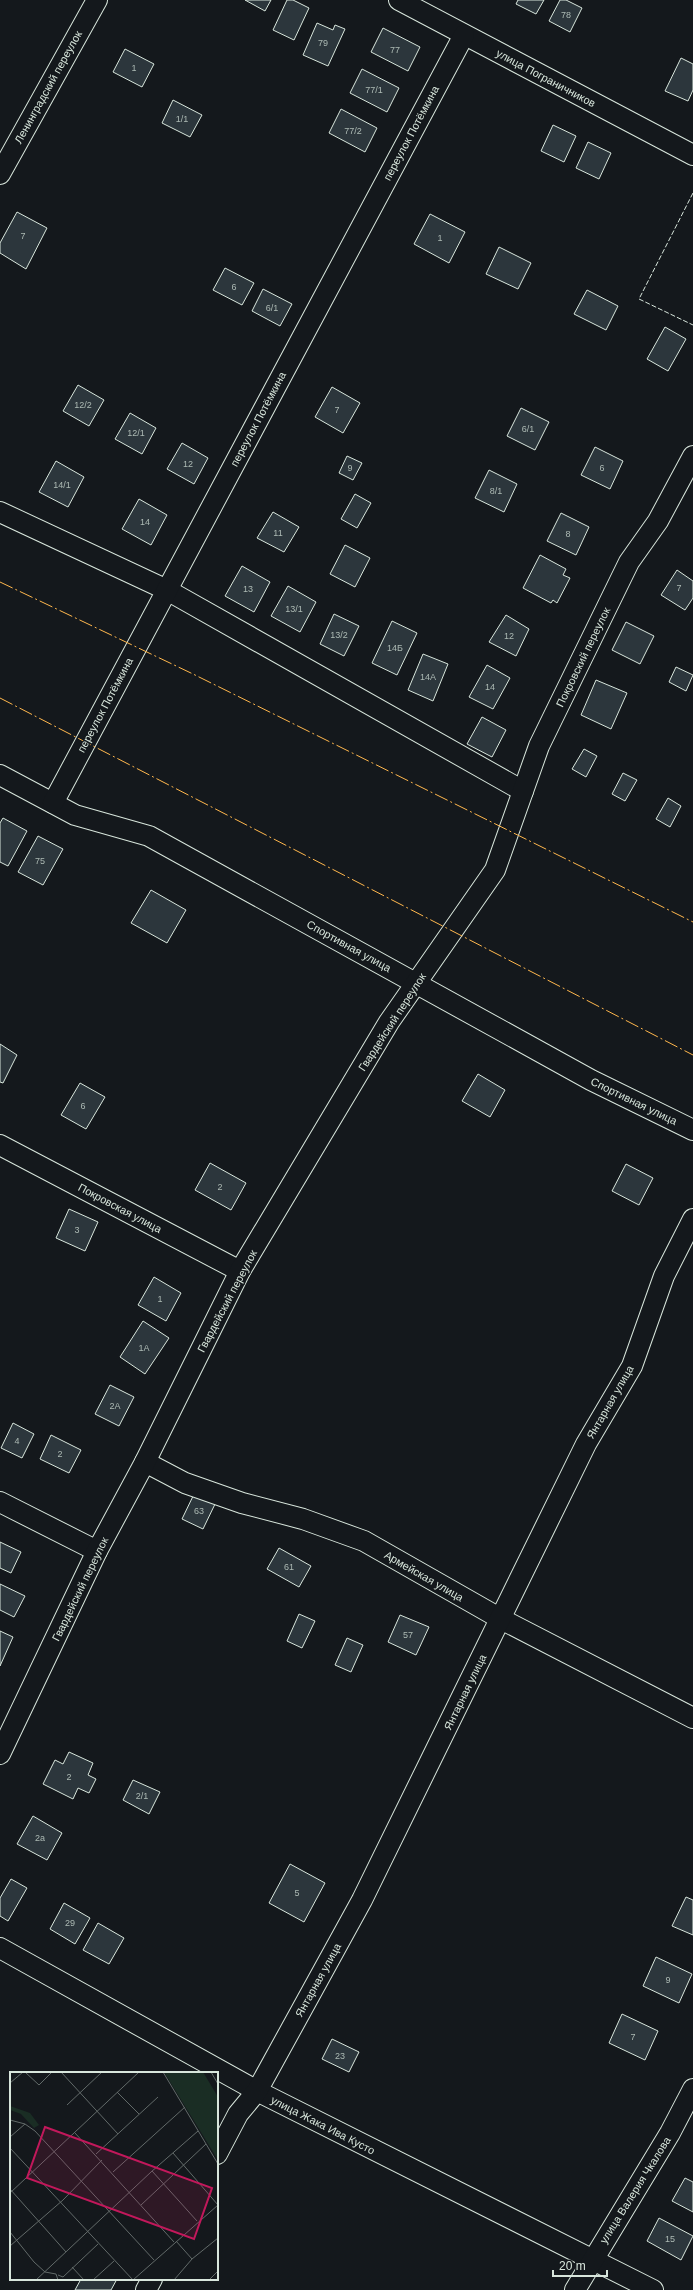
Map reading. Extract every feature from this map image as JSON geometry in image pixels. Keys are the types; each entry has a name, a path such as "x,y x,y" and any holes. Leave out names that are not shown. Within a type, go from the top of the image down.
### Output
{"street":[{"name":"Ленинградский переулок","path":"0,174 96,0"},
{"name":"улица Пограничников","path":"399,0 693,155"},
{"name":"переулок Потёмкина","path":"53,803 464,35"},
{"name":"Покровский переулок","path":"494,870 540,746 629,562 658,521 693,456"},
{"path":"0,512 167,590 523,791"},
{"name":"Спортивная улица","path":"0,775 76,815 149,836 591,1080 693,1130"},
{"name":"Гвардейский переулок","path":"0,1754 97,1551 145,1462 240,1271 389,1022 494,870"},
{"name":"Покровская улица","path":"0,1145 240,1271"},
{"name":"Янтарная улица","path":"218,2152 238,2114 257,2091 362,1900 586,1444 632,1366 664,1276 693,1219"},
{"name":"Армейская улица","path":"145,1462 192,1486 242,1504 303,1518 364,1541 501,1619 693,1718"},
{"path":"0,1502 97,1551"},
{"name":"улица Жака Ива Кусто","path":"0,1948 257,2091 591,2261 653,2290"},
{"name":"улица Валерия Чкалова","path":"575,2290 591,2261 670,2133 693,2089"},
{"path":"146,2290 151,2280"}],"building":[{"path":"245,0 271,0 265,11"},
{"path":"287,0 293,0 309,8 294,40 273,30"},
{"path":"518,0 544,0 536,14 516,4"},
{"path":"560,0 566,0 582,8 570,32 549,21"},
{"path":"317,23 333,30 335,25 345,29 328,66 303,55"},
{"path":"383,28 420,47 408,71 371,52"},
{"path":"125,49 154,64 142,87 113,72"},
{"path":"681,58 693,64 693,90 688,101 665,91"},
{"path":"362,69 399,88 387,112 350,93"},
{"path":"173,100 202,115 190,137 162,123"},
{"path":"341,109 377,128 365,152 329,133"},
{"path":"553,125 576,136 564,162 541,151"},
{"path":"588,142 611,153 599,179 576,168"},
{"path":"17,212 47,228 26,269 0,253 0,243"},
{"path":"430,214 465,232 449,263 414,244"},
{"path":"499,247 531,263 518,289 486,274"},
{"path":"225,268 254,283 242,305 213,290"},
{"path":"263,289 292,304 280,326 252,311"},
{"path":"587,290 618,306 606,330 574,314"},
{"path":"665,327 686,339 668,371 647,359"},
{"path":"78,385 104,400 89,426 63,411"},
{"path":"332,387 360,403 343,433 315,417"},
{"path":"521,408 549,422 535,450 507,436"},
{"path":"130,413 156,428 142,454 115,439"},
{"path":"182,443 208,458 194,484 167,469"},
{"path":"595,447 623,461 610,489 581,475"},
{"path":"347,456 362,463 353,480 339,473"},
{"path":"56,461 84,477 68,507 39,492"},
{"path":"489,470 517,484 504,512 475,498"},
{"path":"355,494 371,503 357,528 341,519"},
{"path":"139,499 167,515 151,545 122,529"},
{"path":"273,512 299,527 284,552 257,538"},
{"path":"561,513 589,527 576,555 547,541"},
{"path":"345,545 370,558 355,587 330,574"},
{"path":"540,555 566,569 563,575 570,578 557,603 553,600 551,603 523,588"},
{"path":"242,566 270,582 254,612 225,596"},
{"path":"677,570 693,581 693,598 685,610 661,595"},
{"path":"288,586 316,602 300,632 271,616"},
{"path":"334,614 359,626 344,656 320,644"},
{"path":"506,615 529,629 516,656 489,642"},
{"path":"392,621 417,633 397,675 372,663"},
{"path":"626,622 654,636 640,664 612,650"},
{"path":"423,654 448,664 433,701 408,690"},
{"path":"487,665 510,678 493,709 469,697"},
{"path":"676,667 693,675 686,691 669,682"},
{"path":"596,680 627,693 611,729 581,715"},
{"path":"482,717 506,730 492,757 467,744"},
{"path":"584,749 597,756 586,777 572,769"},
{"path":"623,773 637,780 625,801 612,794"},
{"path":"668,798 681,806 670,827 656,819"},
{"path":"3,818 27,831 8,866 0,862 0,823"},
{"path":"38,836 63,849 43,885 18,872"},
{"path":"151,890 186,910 167,943 131,923"},
{"path":"0,1044 17,1055 3,1083 0,1082"},
{"path":"478,1074 505,1090 490,1117 462,1101"},
{"path":"80,1083 105,1097 86,1129 61,1115"},
{"path":"210,1163 246,1183 231,1210 195,1190"},
{"path":"626,1164 653,1178 639,1205 612,1191"},
{"path":"69,1209 98,1222 85,1251 56,1238"},
{"path":"154,1277 181,1293 166,1321 138,1305"},
{"path":"143,1321 169,1338 145,1374 120,1357"},
{"path":"110,1385 134,1397 119,1426 95,1414"},
{"path":"13,1423 34,1434 22,1458 1,1448"},
{"path":"51,1435 81,1450 69,1473 40,1459"},
{"path":"195,1492 216,1502 203,1529 182,1519"},
{"path":"0,1542 21,1552 11,1573 0,1568"},
{"path":"279,1548 311,1566 299,1587 267,1569"},
{"path":"0,1584 25,1596 14,1617 0,1610"},
{"path":"299,1614 315,1621 302,1648 287,1641"},
{"path":"400,1615 429,1627 416,1655 388,1642"},
{"path":"0,1631 13,1637 0,1666"},
{"path":"347,1638 363,1645 351,1672 335,1665"},
{"path":"69,1752 93,1763 88,1775 96,1779 89,1793 78,1788 73,1799 43,1784 55,1760 63,1764"},
{"path":"133,1780 160,1792 149,1814 123,1800"},
{"path":"33,1816 62,1833 47,1860 17,1844"},
{"path":"290,1864 325,1883 304,1922 269,1903"},
{"path":"11,1879 27,1888 8,1921 0,1916 0,1898"},
{"path":"686,1897 693,1900 693,1935 672,1926"},
{"path":"64,1903 90,1918 75,1944 50,1929"},
{"path":"98,1923 124,1938 109,1964 83,1950"},
{"path":"656,1957 692,1974 679,2003 643,1986"},
{"path":"622,2014 658,2031 645,2060 609,2043"},
{"path":"332,2039 359,2052 349,2072 322,2059"},
{"path":"685,2178 693,2182 693,2212 672,2201"},
{"path":"659,2218 693,2236 681,2260 647,2241"},
{"path":"80,2280 116,2280 111,2290 75,2290"}],"fence":[{"path":"693,193 639,299 693,325"}],"power":[{"path":"0,582 193,674 693,922"},
{"path":"0,698 693,1055"}]}
